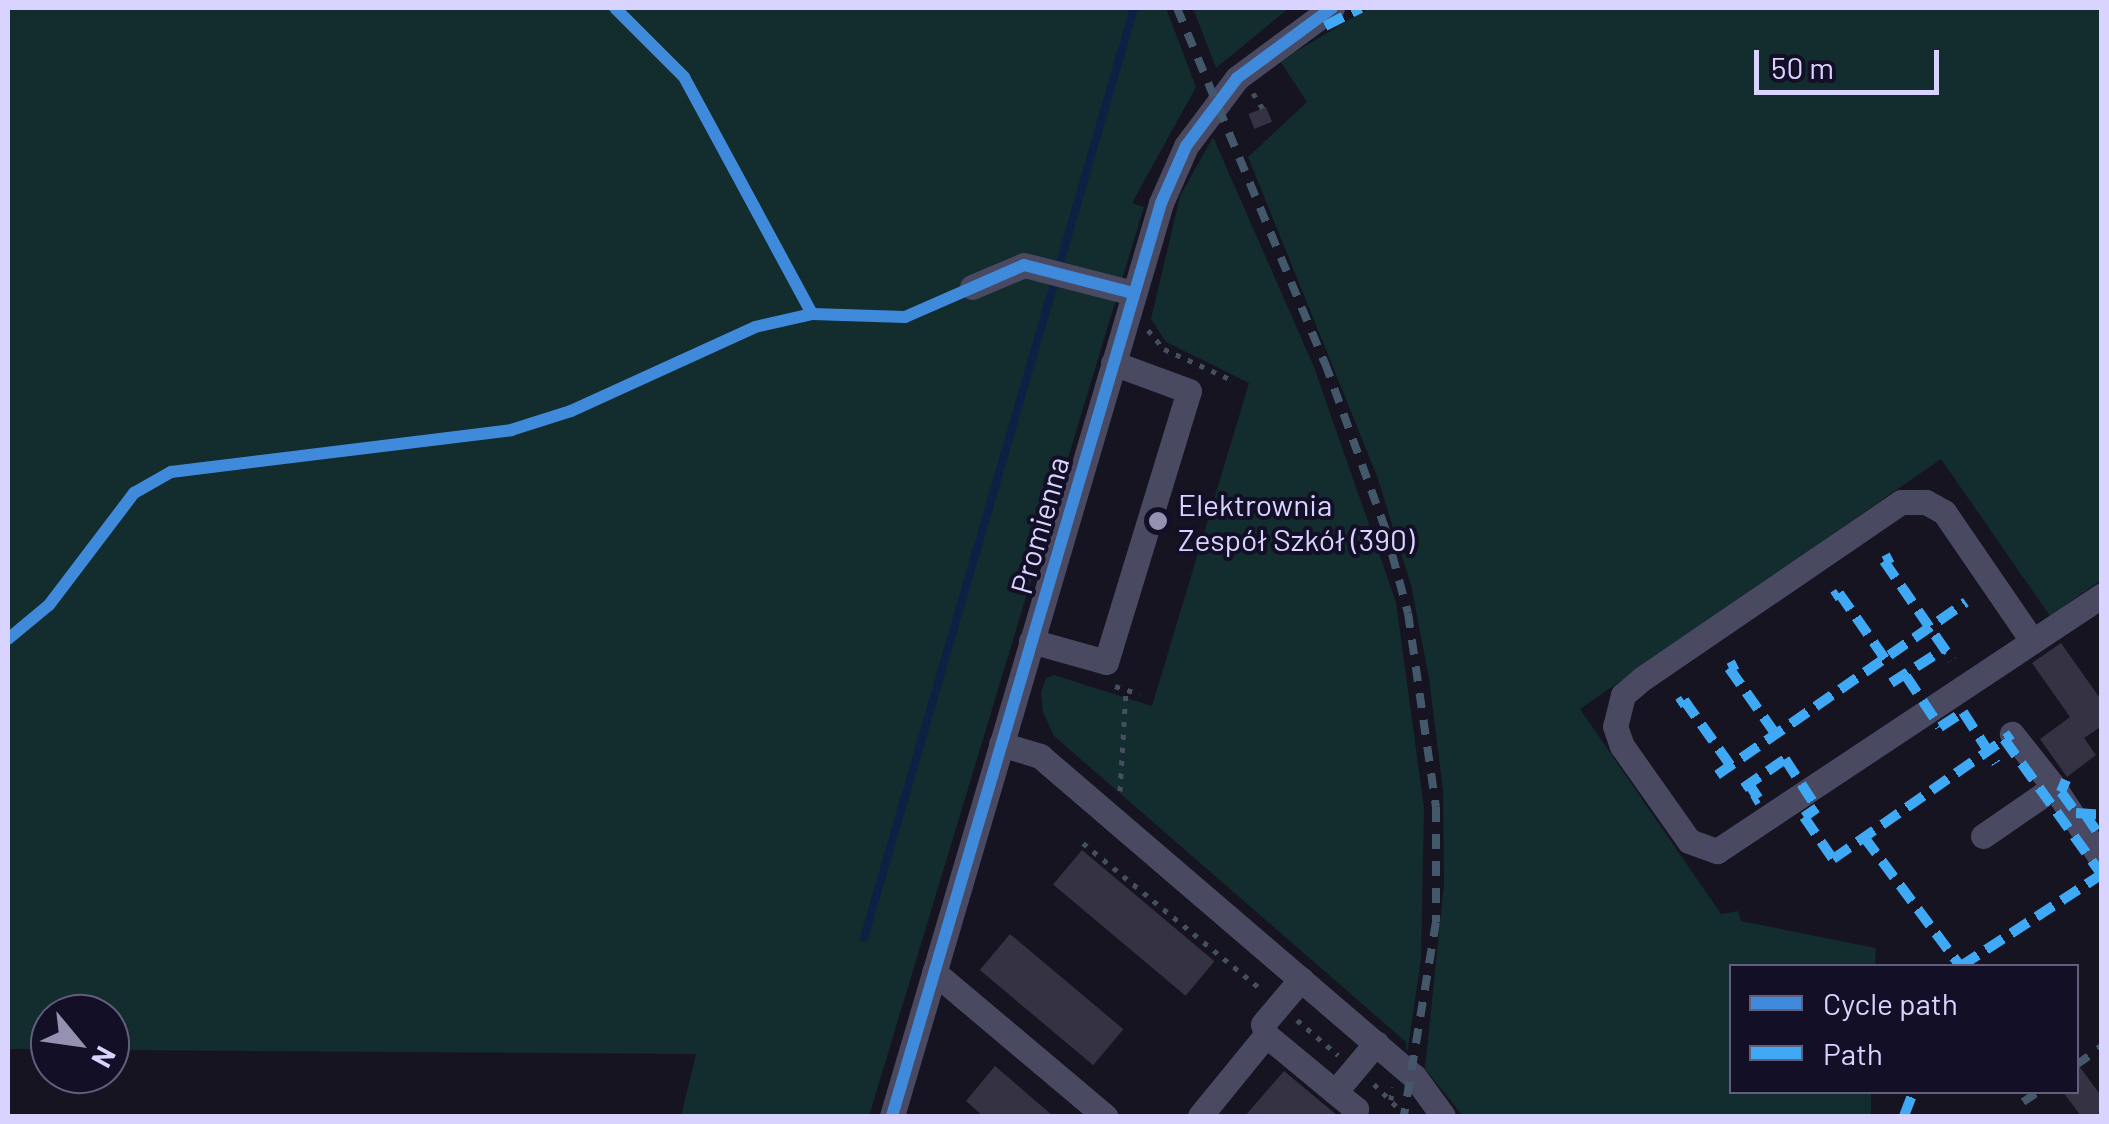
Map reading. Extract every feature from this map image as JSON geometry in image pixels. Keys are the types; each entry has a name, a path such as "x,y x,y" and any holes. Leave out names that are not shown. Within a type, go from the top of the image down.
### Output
{"street":[{"name":"Promienna","path":"892,1116 1113,363 1140,303 1161,203 1200,123 1268,49 1332,8"},
{"path":"972,287 1024,265 1075,278 1140,303"},
{"path":"1032,641 1106,662 1189,391 1113,363"},
{"path":"2032,639 1944,512 1926,502 1901,502 1643,678 1624,695 1615,726 1622,746 1689,841 1717,850 2102,594"},
{"path":"2012,734 2054,787 2102,860"},
{"path":"1001,744 1040,756 1414,1076 1444,1116"},
{"path":"1983,836 2054,787"},
{"path":"934,972 1106,1116"},
{"path":"1301,979 1264,1024 1266,1035 1356,1109 1353,1116"},
{"path":"1200,1116 1266,1035"},
{"path":"1336,1092 1376,1043"}],"path":[{"path":"1140,303 1157,345 1234,381"},
{"path":"1110,684 1140,694"},
{"path":"1106,787 1119,799 1126,690"},
{"path":"1082,843 1355,1068 1406,1116"}],"green space":[{"path":"8,8 1166,8 1196,87 1132,203 1144,207 869,1116 681,1116 696,1054 130,1050 130,994 30,994 30,1049 8,1049"},
{"path":"1193,8 1289,8 1216,68"},
{"path":"1369,8 2101,8 2101,580 2050,616 1941,459 1580,709 1721,914 1738,911 1741,921 1876,948 1875,964 1729,964 1729,1094 1871,1094 1871,1116 1463,1116 1425,1069 1444,884 1443,791 1429,678 1411,585 1377,476 1248,157 1307,102 1280,61"},
{"path":"1213,137 1314,367 1396,602 1424,808 1421,960 1407,1054 1406,1042 1054,736 1043,712 1041,692 1046,678 1054,675 1152,706 1249,383 1166,342 1151,319 1180,196"}],"building":[{"path":"1266,107 1272,122 1254,129 1248,114"},
{"path":"2061,643 2102,701 2102,726 2084,738 2096,755 2067,777 2040,739 2070,717 2032,663"},
{"path":"1082,850 1215,961 1186,996 1053,884"},
{"path":"1010,934 1123,1029 1093,1065 980,970"},
{"path":"995,1066 1053,1116 983,1116 966,1101"},
{"path":"2079,1066 2102,1097 2098,1116 2081,1116 2064,1094 2079,1094"},
{"path":"1284,1071 1338,1116 1245,1116"}],"waterway":[{"path":"864,938 1134,8"}],"railway":[{"path":"1177,8 1325,363 1385,528 1408,613 1436,807 1436,922 1404,1116"},
{"path":"2079,1063 2102,1047"},
{"path":"2023,1102 2035,1094"}],"marked path":[{"path":"1325,26 1361,8"},
{"path":"1892,557 1884,561 1952,660"},
{"path":"1833,597 1839,593 1888,663"},
{"path":"1717,775 1966,602"},
{"path":"1891,683 1944,649"},
{"path":"1737,664 1729,668 1779,739"},
{"path":"1906,676 1940,727 1963,712 1996,763"},
{"path":"1678,704 1684,700 1733,769"},
{"path":"1785,759 1817,808 1804,817 1833,859 2012,734"},
{"path":"2004,739 2102,875"},
{"path":"1743,788 1791,755"},
{"path":"2066,780 2061,792 2076,813 2102,815"},
{"path":"1749,784 1758,798 1753,801"},
{"path":"2085,814 2102,839"},
{"path":"1864,837 1959,964"},
{"path":"1964,964 2102,874"},
{"path":"1904,1116 1912,1094"}],"cycle path":[{"path":"615,8 684,77 812,314"},
{"path":"892,1116 1161,203 1186,146 1237,78 1332,8"},
{"path":"8,639 49,605 134,493 171,472 511,430 571,411 755,327 812,314 905,317 1024,265 1133,293"}],"place":[{"name":"Elektrownia Zespół Szkół (390)","path":"1158,521"}]}
